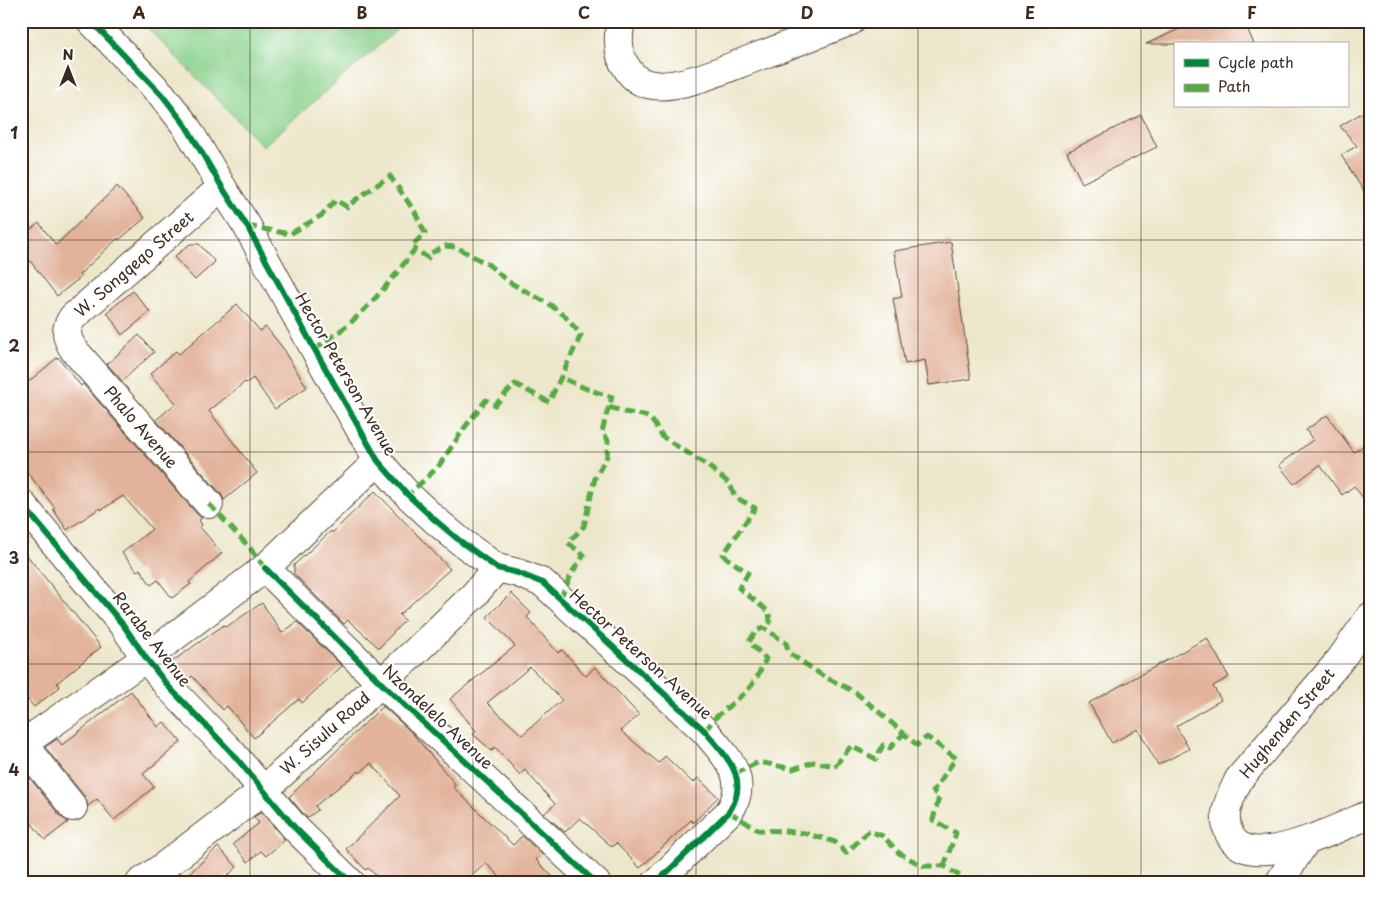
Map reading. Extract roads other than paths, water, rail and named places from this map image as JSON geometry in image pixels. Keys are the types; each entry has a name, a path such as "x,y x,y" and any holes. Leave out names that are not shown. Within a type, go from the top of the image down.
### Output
{"street":[{"name":"Hector Peterson Avenue","path":"91,21 162,95 186,126 247,226 378,461 408,495 460,541 497,568 518,573 543,583 705,731 727,758 738,782 734,804 729,812 656,883"},
{"path":"622,21 619,35 622,61 638,80 656,86 673,85 707,76 850,21"},
{"name":"W. Songqeqo Street","path":"74,350 66,334 69,322 73,317 222,187"},
{"name":"Phalo Avenue","path":"74,350 209,504"},
{"path":"74,807 22,744 146,658 265,568 378,461"},
{"name":"Rarabe Avenue","path":"21,503 124,626 146,658 170,687 232,753 296,829 352,883"},
{"name":"Nzondelelo Avenue","path":"265,568 381,683 596,883"},
{"name":"W. Sisulu Road","path":"140,883 166,875 264,790 473,596 497,568"},
{"name":"Hughenden Street","path":"1370,617 1340,660 1239,779 1228,802 1225,820 1226,828 1234,842 1251,850 1264,851 1305,842 1370,814"},
{"path":"1279,883 1305,842"}]}
